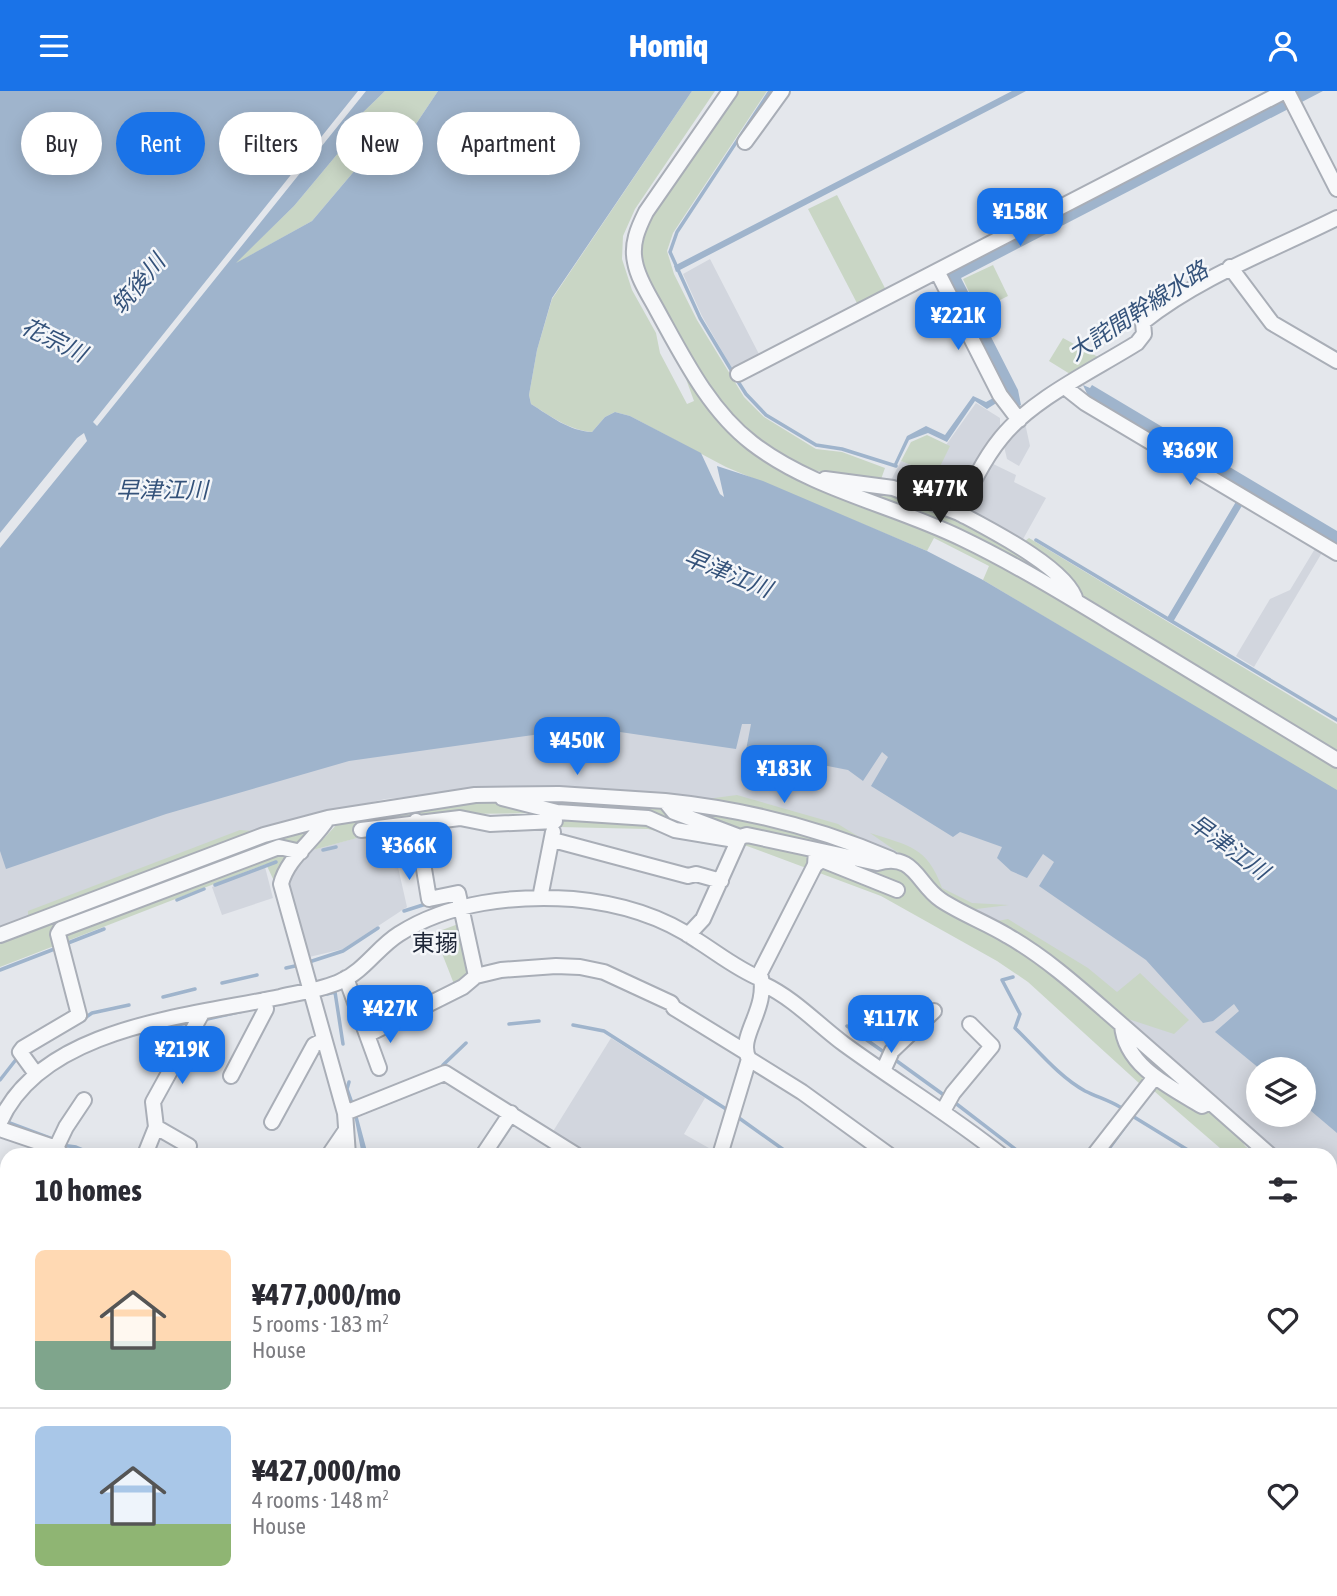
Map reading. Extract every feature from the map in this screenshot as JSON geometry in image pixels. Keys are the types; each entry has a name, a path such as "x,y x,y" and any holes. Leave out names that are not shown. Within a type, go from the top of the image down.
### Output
{"street":[{"path":"730,91 646,212 637,230 635,264 677,347 716,408 754,445 817,480 965,539 1076,602 1337,759"},
{"path":"745,142 782,91"},
{"path":"738,374 1286,91 1337,189"},
{"path":"959,513 986,459 1012,423 1137,343 1142,330 1158,310 1337,218"},
{"path":"937,271 1012,423"},
{"path":"1232,272 1272,323 1337,361"},
{"path":"1066,388 1085,403 1337,554"},
{"path":"817,480 831,477 893,488 959,513 1023,547 1069,587 1076,602"},
{"path":"0,935 264,835 384,807 495,795 559,794 665,801 727,810 807,828 906,865 920,875 941,900 1010,937 1058,970 1259,1148"},
{"path":"495,795 511,803 556,816"},
{"path":"665,801 674,812 739,839"},
{"path":"540,898 556,816"},
{"path":"361,830 416,821 460,818 490,824 556,816 648,818 675,830 739,839 747,835 816,857 897,890"},
{"path":"328,818 318,834 288,867 281,884 324,1040 352,1111 346,1130 334,1148"},
{"path":"416,821 429,899 458,893 476,976"},
{"path":"688,935 703,919 739,839"},
{"path":"553,840 688,876 696,874 722,881"},
{"path":"36,1074 21,1055 23,1048 79,1015 58,933 61,929 279,847 301,852"},
{"path":"816,857 877,863 891,859"},
{"path":"722,1148 760,1008 763,964 816,857"},
{"path":"52,1148 2,1123 36,1074 65,1054 107,1034 265,1005 346,978 399,934 438,915 482,903 540,898 618,906 651,916 688,935 734,967 762,981 807,1011 842,1042 888,1063 947,1104 994,1148"},
{"path":"367,1035 463,987 476,976 501,970 556,966 604,972 671,1003 879,1148"},
{"path":"346,978 379,1068"},
{"path":"231,1076 265,1005"},
{"path":"888,1063 892,1051 934,1011"},
{"path":"148,1148 156,1127 153,1102 200,1018"},
{"path":"947,1104 992,1046 970,1024"},
{"path":"1122,1025 1123,1039 1154,1078 1202,1106 1210,1102"},
{"path":"272,1122 314,1045 324,1040"},
{"path":"352,1111 445,1073 511,1113 560,1148"},
{"path":"1105,1148 1154,1078"},
{"path":"55,1148 85,1100"},
{"path":"488,1148 511,1113"},
{"path":"156,1127 189,1146"},
{"path":"346,1130 347,1148"}],"shaded area":[{"path":"710,259 761,358 734,372 702,316 683,274"},
{"path":"976,403 1000,418 1000,433 960,506 889,484 901,461 936,475 949,446 946,445"},
{"path":"1025,423 1030,446 1019,466 1007,459 1003,442"},
{"path":"989,462 1016,475 1014,482 1046,498 1022,541 964,510"},
{"path":"1316,547 1323,551 1254,667 1236,656 1270,599 1290,590"},
{"path":"710,610 1337,994 1337,1148 1271,1148 1247,1127 1316,1127 1316,1057 1246,1057 1246,1127 1061,967 938,894 923,870 910,860 820,827 510,788 385,799 252,831 0,931 0,616"},
{"path":"388,823 407,907 343,949 305,958 286,885 292,872 313,850 356,838 352,829"},
{"path":"265,867 273,898 222,915 212,887"},
{"path":"611,1038 705,1098 684,1134 709,1148 576,1148 552,1133"}],"green space":[{"path":"385,91 438,91 423,114 363,112"},
{"path":"692,91 715,91 635,209 623,236 622,259 632,290 656,333 660,353 687,404 694,401 681,365 736,438 1010,570 1337,765 1337,797 1177,696 983,580 989,566 934,538 927,551 726,467 630,416 615,412 605,417 592,432 568,425 531,404 529,395 537,350 552,299"},
{"path":"735,91 767,91 673,233 667,251 674,274 697,320 744,397 764,417 816,449 842,452 885,468 880,482 812,470 762,443 722,409 646,277 639,248 649,217"},
{"path":"336,156 336,175 351,175 312,221 233,265 294,206"},
{"path":"837,195 887,292 859,307 808,209"},
{"path":"993,265 1008,296 978,311 963,279"},
{"path":"1063,338 1098,357 1070,374 1049,361"},
{"path":"927,435 950,446 936,475 901,461 911,442"},
{"path":"840,485 896,491 972,525 1026,555 1067,592"},
{"path":"1029,538 1337,724 1337,750 1088,604 1025,541"},
{"path":"737,795 838,824 877,848 699,800"},
{"path":"580,800 733,818 802,832 912,875 1053,973 1233,1127 1247,1148 1220,1148 1154,1091 1140,1084 1028,982 997,961 881,896 747,846 704,844 648,829 559,827 565,808 544,813 455,814 353,829 357,838 313,850 340,821 409,808 484,802"},
{"path":"240,830 252,831 28,920 28,911"},
{"path":"303,831 305,839 279,867 275,883 266,864 0,967 0,942 256,845"},
{"path":"870,833 906,845 923,856 942,888 972,903 1009,905 968,910 938,894 923,870"},
{"path":"1008,919 1088,968 1117,992 1140,973 1189,1020 1174,1034 1119,1016 992,922"},
{"path":"461,923 474,975 454,984 434,933"}],"water":[{"path":"0,91 385,91 363,112 336,112 336,156 322,172 322,112 219,112 219,175 320,175 294,206 236,263 312,221 351,175 423,175 423,114 438,91 692,91 552,298 537,350 529,395 531,404 575,429 592,432 605,417 615,412 630,416 701,453 720,494 724,497 717,466 763,481 927,551 983,580 1337,790 1337,1133 1316,1115 1316,1057 1246,1057 1215,1032 1239,1011 1234,1004 1213,1021 1203,1023 1146,960 1039,886 1054,862 1043,854 1027,878 1011,871 997,858 1002,847 960,832 953,837 871,786 888,757 882,752 863,781 848,770 746,750 751,724 742,724 736,749 620,732 618,736 612,733 609,740 562,734 562,731 349,761 166,814 6,869 0,851"},
{"path":"1012,91 1026,91 676,272 674,266"},
{"path":"1298,91 1323,91 961,278 1018,390 1021,405 1018,407 1006,395 945,276 947,272"},
{"path":"1083,385 1090,388 1092,385 1337,531 1337,546 1089,398"},
{"path":"973,396 986,402 995,397 998,402 987,409 975,401 947,442 928,433 909,440 896,467 893,466 907,436 926,426 945,435"},
{"path":"1237,500 1243,504 1173,622 1167,618"},
{"path":"357,1114 366,1148 361,1148 354,1115"}],"pier":[{"path":"358,91 366,91 349,112 341,112"},
{"path":"336,118 336,128 322,146 322,136"},
{"path":"291,175 299,175 97,426 93,422"},
{"path":"84,433 87,441 0,548 0,533 77,438"}],"waterway":[{"path":"733,373 700,318 670,252 677,232 770,91"},
{"path":"737,380 766,415 816,445 842,449 896,466"},
{"path":"1036,540 1337,720"},
{"path":"374,836 413,833"},
{"path":"323,850 336,847"},
{"path":"215,885 276,862"},
{"path":"177,900 204,889"},
{"path":"404,911 426,904"},
{"path":"309,962 343,951 378,928"},
{"path":"68,943 104,929"},
{"path":"0,970 57,948"},
{"path":"286,968 295,966"},
{"path":"222,983 257,975"},
{"path":"1013,977 1002,980 1020,1014 1015,1028 1075,1085 1120,1107"},
{"path":"163,997 195,989"},
{"path":"327,994 335,992 343,1044"},
{"path":"82,1020 92,1013 129,1005"},
{"path":"203,1020 243,1011"},
{"path":"509,1024 539,1021"},
{"path":"144,1032 192,1022"},
{"path":"573,1025 604,1031 726,1109"},
{"path":"847,1026 888,1055"},
{"path":"448,1068 443,1065 466,1043"},
{"path":"0,1080 18,1057"},
{"path":"894,1059 948,1098"},
{"path":"349,1082 347,1089 353,1106"},
{"path":"954,1102 1014,1148"},
{"path":"1109,1148 1133,1116"},
{"path":"1134,1117 1185,1148"},
{"path":"739,1118 781,1148"},
{"path":"7,1122 55,1140"},
{"path":"61,1145 78,1148"}],"district":[{"name":"東搦","path":"435,943"}],"water label":[{"name":"筑後川","path":"138,284"},
{"name":"大詫間幹線水路","path":"1138,311"},
{"name":"花宗川","path":"54,340"},
{"name":"早津江川","path":"162,490"},
{"name":"早津江川","path":"728,573"},
{"name":"早津江川","path":"1229,847"}]}
